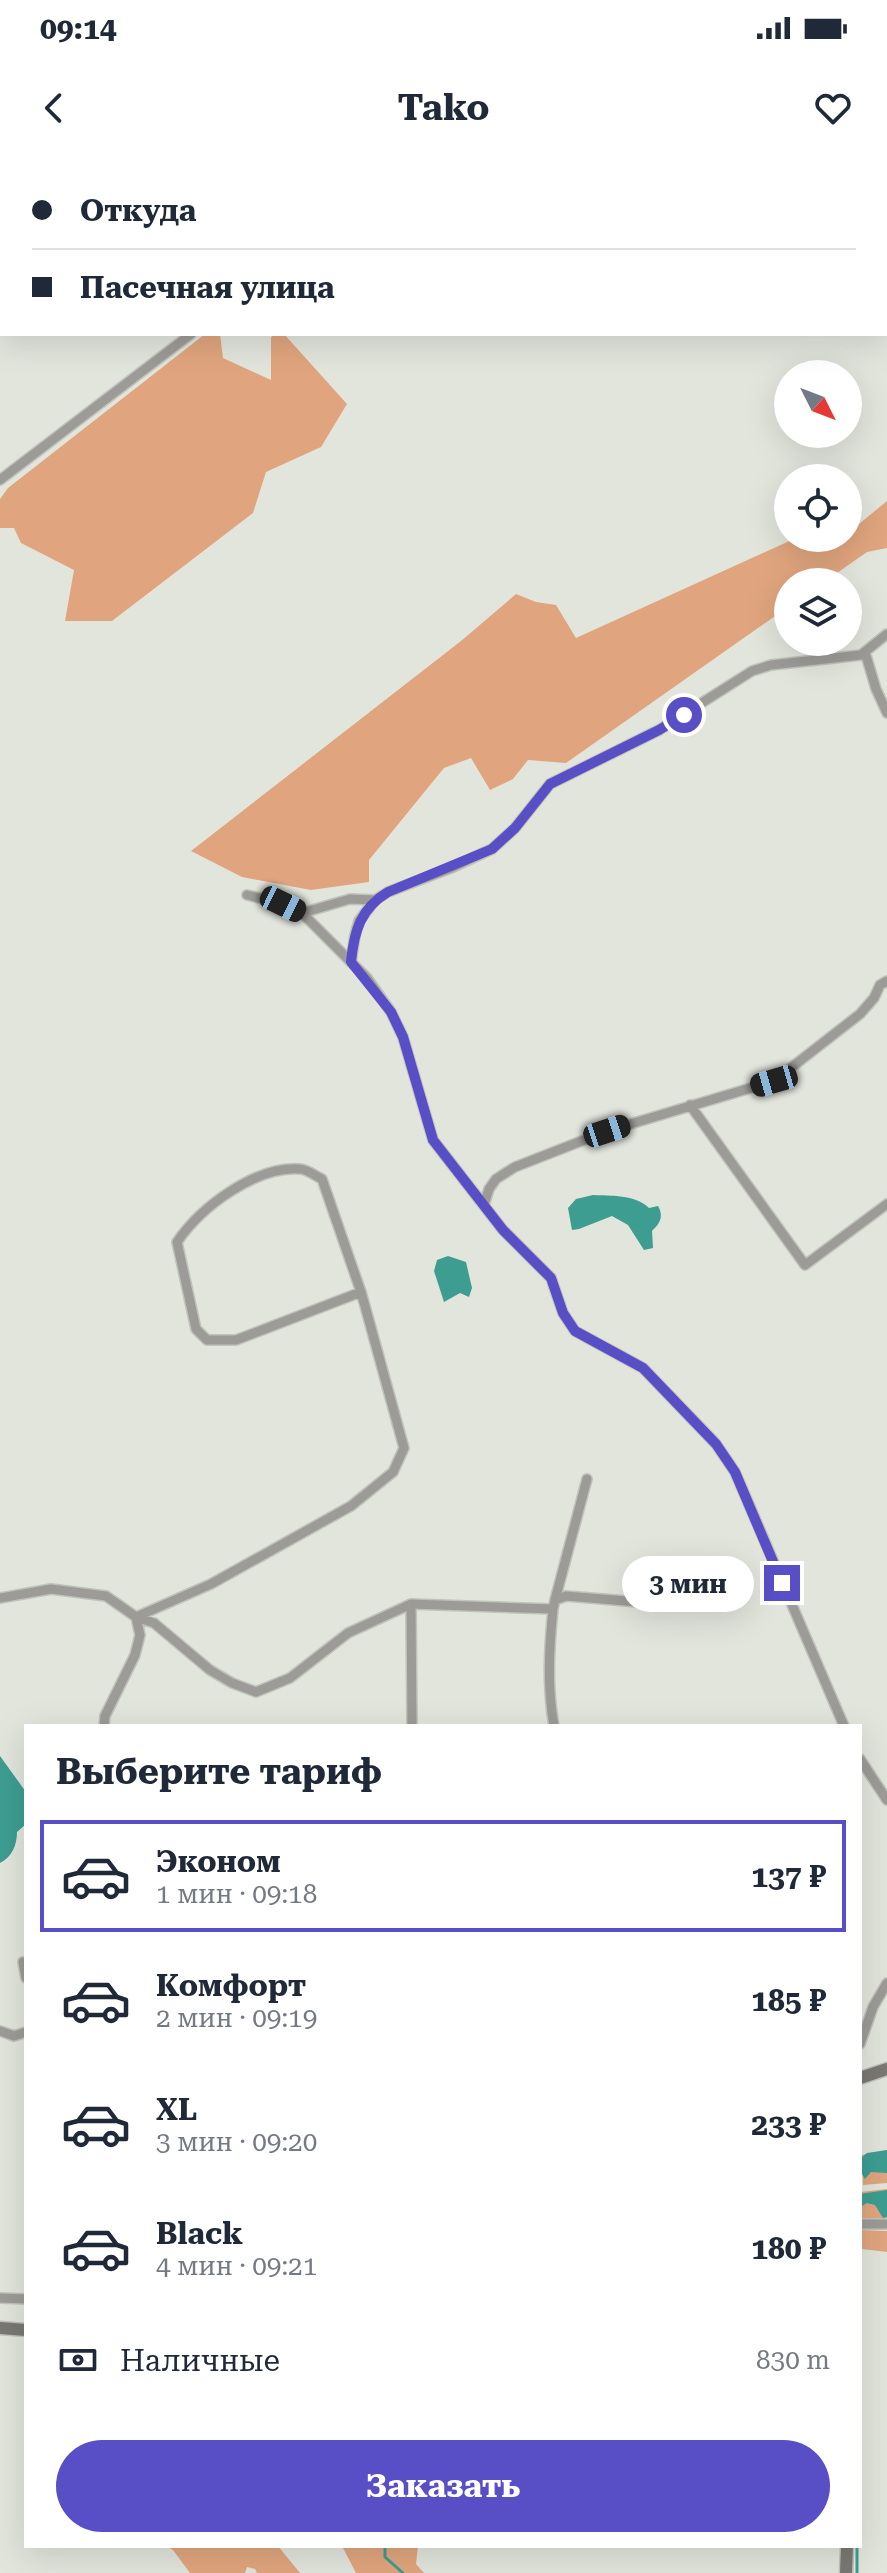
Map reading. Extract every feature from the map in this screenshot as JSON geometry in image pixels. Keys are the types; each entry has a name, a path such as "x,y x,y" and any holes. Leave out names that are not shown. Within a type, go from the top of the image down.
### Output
{"main road":[{"path":"862,2077 887,2069"},
{"path":"0,2328 24,2330"},
{"path":"846,2573 847,2548"}],"street":[{"path":"0,480 188,336"},
{"path":"351,962 359,921 375,900 492,849 515,828 550,784 659,730 752,671 771,665 861,655 887,634"},
{"path":"865,652 887,713"},
{"path":"247,895 283,904 302,913 351,962 391,1012 403,1037 433,1140 521,1250 551,1278 563,1313 575,1331 643,1368 716,1444 735,1472 843,1724"},
{"path":"302,913 350,899 375,900"},
{"path":"484,1205 496,1179 515,1167 607,1131 774,1081 860,1014 874,998 880,985 887,981"},
{"path":"690,1105 805,1265 887,1204"},
{"path":"136,1617 211,1584 351,1506 393,1472 404,1448 361,1292 322,1179 303,1168 267,1172 234,1189 191,1222 177,1242 196,1329 207,1340 236,1340 361,1292"},
{"path":"554,1724 548,1653 554,1605 587,1479"},
{"path":"0,1598 51,1589 106,1596 136,1617 154,1623 210,1670 256,1692 290,1678 348,1633 411,1604 554,1605 566,1596 638,1602"},
{"path":"411,1604 412,1724"},
{"path":"104,1724 105,1716 135,1655 140,1635 136,1617"},
{"path":"862,1762 887,1800"},
{"path":"23,1962 24,1967"},
{"path":"862,2038 873,2007 887,1983"},
{"path":"0,2031 14,2036 24,2033"},
{"path":"862,2224 887,2224"},
{"path":"0,2298 24,2299"}],"shaded area":[{"path":"202,336 220,336 223,358 271,380 271,337 286,336 347,404 321,447 266,472 253,513 112,621 65,621 74,570 21,543 14,528 0,528 0,499 8,488"},
{"path":"887,501 887,548 867,552 844,568 774,568 774,617 566,763 528,760 513,779 490,790 471,758 444,768 369,860 369,882 311,890 242,877 191,851 461,641 516,594 536,602 556,605 576,638 774,548 774,552 862,552 862,522"},
{"path":"887,2150 887,2183 863,2185 862,2155"},
{"path":"887,2189 887,2221 862,2218 862,2192"},
{"path":"862,2230 887,2231 887,2252 862,2249"},
{"path":"170,2548 280,2548 300,2573 257,2573 255,2569 247,2567 245,2573 190,2573"},
{"path":"343,2548 418,2548 416,2564 424,2573 356,2573"}],"water":[{"path":"593,1195 630,1198 649,1208 658,1206 661,1216 652,1231 653,1248 644,1250 628,1225 612,1216 572,1230 568,1208 576,1199"},
{"path":"448,1256 466,1262 472,1288 469,1297 460,1293 444,1302 434,1271 437,1260"},
{"path":"0,1756 24,1789 24,1826 17,1832 11,1854 0,1863"},
{"path":"887,2150 887,2173 871,2172 865,2179 862,2157 867,2153"},
{"path":"887,2190 887,2217 883,2218 875,2205 867,2203 862,2206 862,2194"}],"waterway":[{"path":"385,2548 385,2557 403,2573"},
{"path":"857,2548 857,2573"}],"route":[{"path":"684,715 550,784 515,828 492,849 375,900 359,921 351,962 367,978 391,1012 403,1037 433,1140 503,1230 551,1278 563,1313 575,1331 643,1368 716,1444 735,1472 782,1583"}]}
